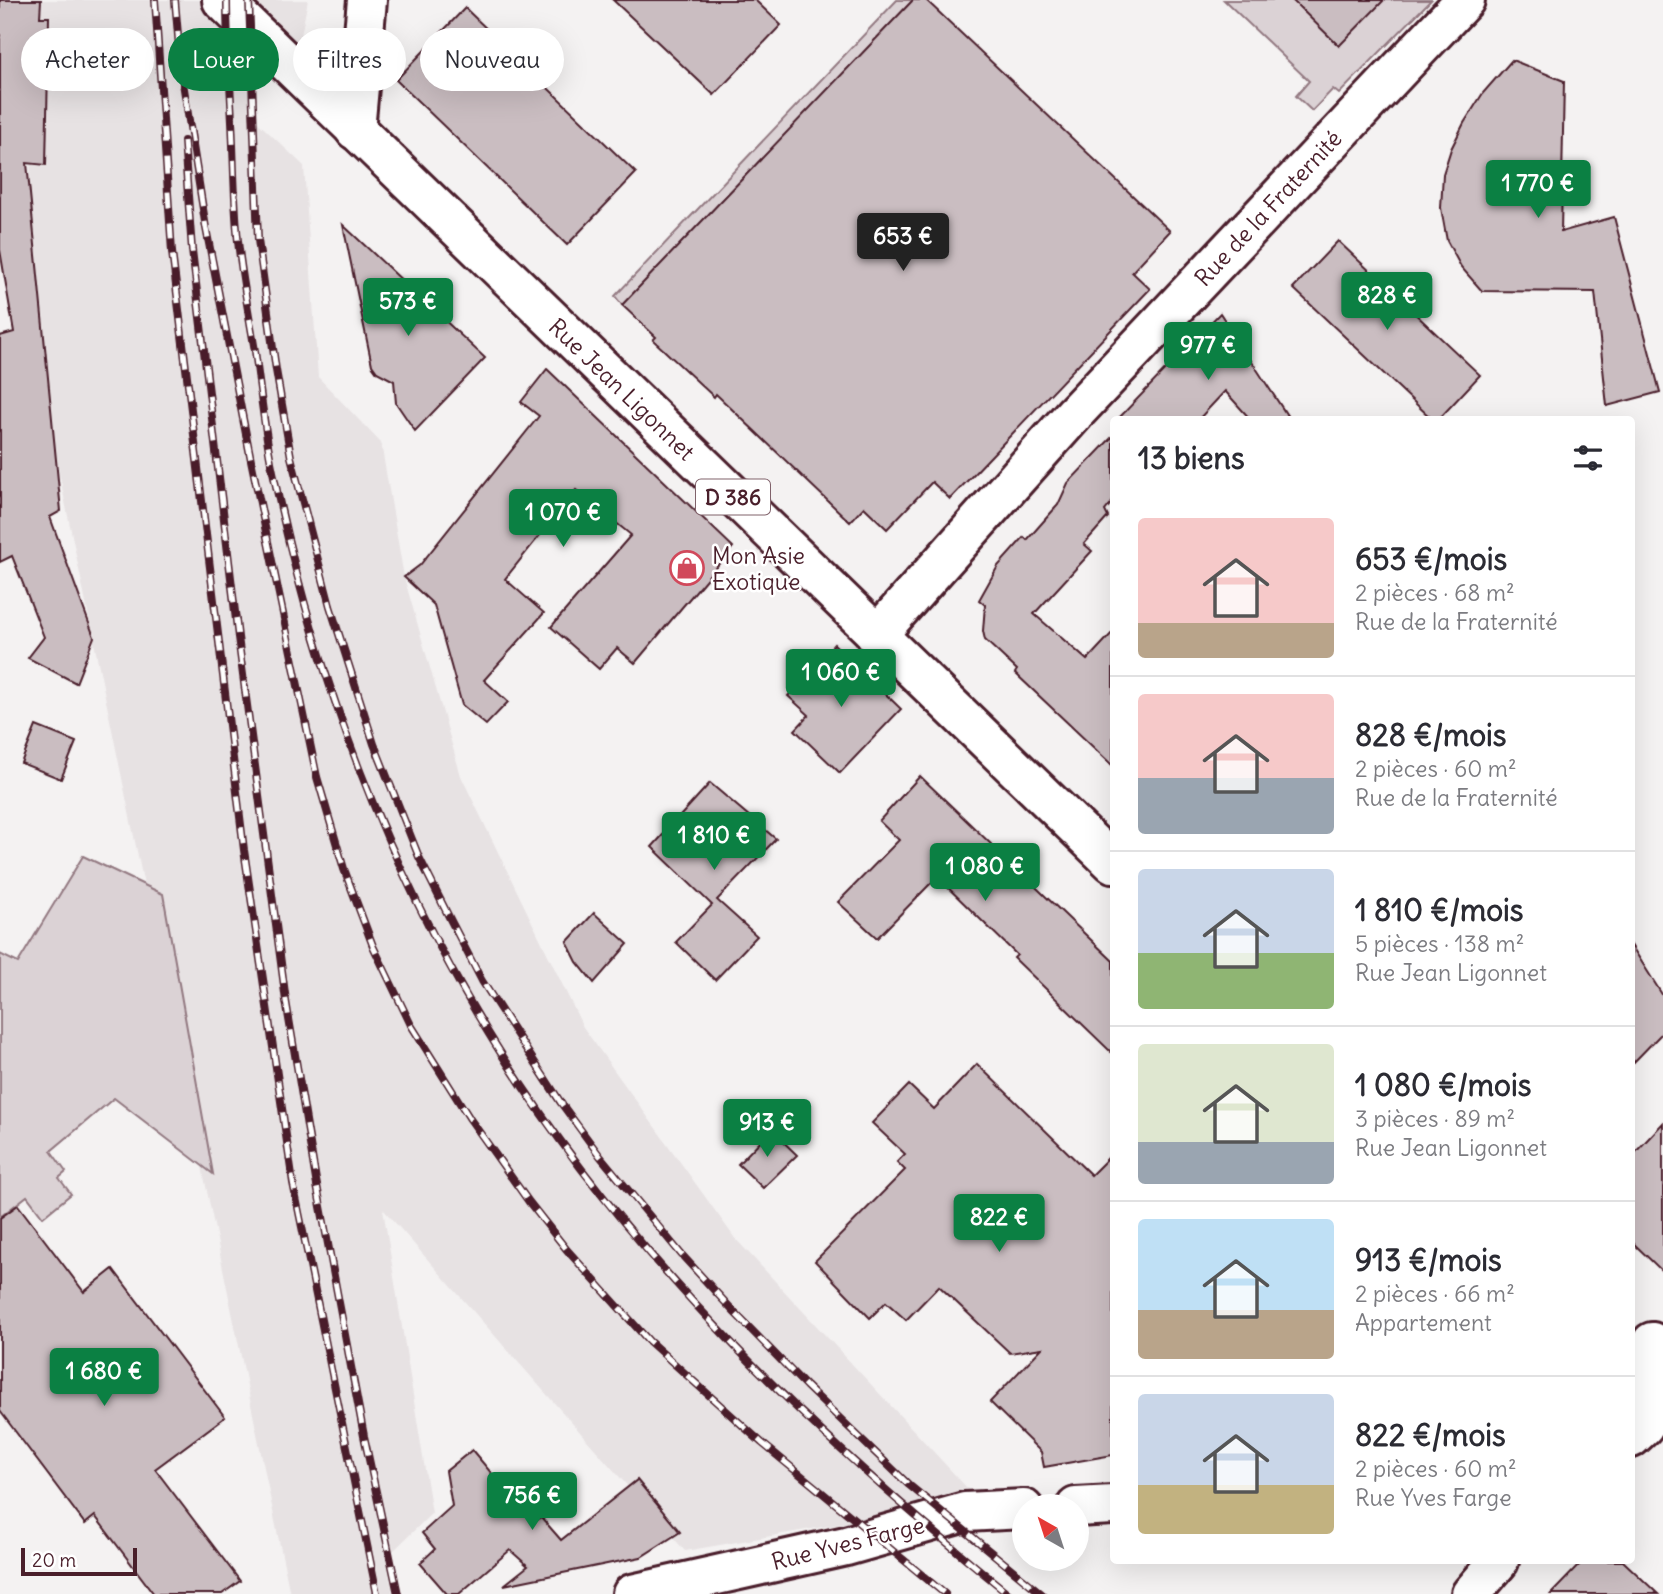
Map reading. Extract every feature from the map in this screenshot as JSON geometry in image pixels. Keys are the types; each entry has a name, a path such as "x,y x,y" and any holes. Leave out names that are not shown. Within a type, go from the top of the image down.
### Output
{"street":[{"name":"Rue Jean Ligonnet","path":"222,0 1110,860"},
{"path":"355,130 366,0"},
{"name":"Rue de la Fraternité","path":"876,636 1075,413 1465,0"},
{"path":"1642,1430 1644,1341"},
{"path":"1089,1507 1110,1506"},
{"name":"Rue Yves Farge","path":"632,1594 846,1546 965,1512 1012,1510"},
{"path":"1471,1594 1496,1564"}],"shaded area":[{"path":"31,0 308,0 302,28 293,28 293,57 279,43 279,28 264,28 247,11 247,28 168,28 168,91 249,91 250,115 304,166 318,377 381,443 404,577 461,776 583,1027 734,1237 970,1491 927,1509 685,1551 383,1209 432,1513 386,1558 393,1594 290,1594 55,453 30,215 31,91 154,91 154,28 31,28"},
{"path":"897,0 913,0 622,305 615,296"},
{"path":"1224,0 1431,0 1339,94 1333,89 1312,111 1296,96 1309,81"},
{"path":"83,856 163,894 213,1174 114,1098 51,1151 66,1172 59,1178 71,1194 43,1217 27,1196 0,1217 0,954 18,963"}],"building":[{"path":"0,0 41,0 40,17 49,17 49,28 21,28 21,91 48,91 46,165 27,163 61,511 50,517 94,637 76,683 28,658 44,637 12,556 0,562 0,336 14,332 0,250"},
{"path":"613,0 755,0 781,25 714,95"},
{"path":"913,0 926,0 1170,231 1132,272 1150,289 950,499 932,482 887,529 864,507 850,522 716,394 714,397 653,340 656,337 622,305"},
{"path":"1292,0 1384,0 1339,46"},
{"path":"465,8 486,28 446,28"},
{"path":"420,55 420,91 551,91 636,173 567,245 406,90 406,70"},
{"path":"1512,60 1564,81 1561,232 1614,217 1660,392 1607,406 1595,292 1482,291 1461,267 1447,241 1441,208 1443,174 1451,149 1483,93"},
{"path":"343,225 485,358 415,431 396,403 394,381 377,372 372,365"},
{"path":"1338,241 1480,375 1442,416 1429,416 1293,288"},
{"path":"1220,313 1287,416 1247,416 1225,391 1202,416 1121,416"},
{"path":"547,369 733,547 635,663 617,648 599,669 551,627 631,535 576,490 505,579 544,613 484,680 508,702 486,725 462,705 434,605 404,577 420,565 539,416 521,402"},
{"path":"1110,439 1110,505 1105,511 1108,517 1084,544 1092,551 1034,614 1087,660 1110,635 1110,763 1015,673 1017,670 985,640 983,631 985,605 979,600 998,566 1024,537 1027,540 1058,505 1068,483"},
{"path":"834,644 901,709 840,773 795,730 809,715 788,696"},
{"path":"36,726 76,742 61,779 21,763"},
{"path":"920,776 1110,958 1110,1051 1014,958 1017,955 937,877 877,938 838,902 899,840 879,821"},
{"path":"710,783 776,839 717,900 757,936 715,980 676,942 712,905 652,847"},
{"path":"594,913 628,944 594,983 577,962 567,942"},
{"path":"1635,951 1663,996 1663,1032 1635,1061"},
{"path":"977,1064 1091,1175 1110,1156 1110,1456 1044,1467 1041,1452 990,1402 1042,1348 1010,1353 939,1286 906,1320 886,1302 870,1318 815,1261 905,1170 897,1162 905,1154 872,1123 909,1085 934,1109"},
{"path":"1663,1123 1663,1272 1635,1245 1635,1153"},
{"path":"771,1130 797,1155 763,1188 738,1164"},
{"path":"18,1205 84,1292 113,1269 225,1417 155,1469 240,1581 222,1594 154,1594 95,1516 85,1524 0,1411 0,1218"},
{"path":"472,1450 533,1523 541,1517 561,1540 637,1480 680,1532 641,1557 504,1585 528,1566 510,1550 459,1594 447,1594 420,1563 435,1549 422,1533 452,1506 446,1471"},
{"path":"1580,1564 1626,1564 1658,1594 1551,1594"}],"railway":[{"path":"155,0 172,252 244,850 293,1183 377,1594"},
{"path":"175,0 181,70 206,228 317,777 344,869 373,946 411,1025 470,1119 529,1202 567,1250 649,1341 762,1443 945,1594"},
{"path":"227,0 238,241 271,462 288,540 332,694 390,843 424,916 502,1055 554,1132 610,1206 671,1277 800,1411 868,1474 1009,1594"},
{"path":"249,0 258,240 291,457 330,606 374,744 419,857 482,981 561,1103 600,1156 681,1254 806,1386 909,1485 1042,1594"},
{"path":"184,141 192,250 238,637 286,1001 364,1436 398,1594"}],"place":[{"name":"Mon Asie Exotique","path":"687,568"}]}
